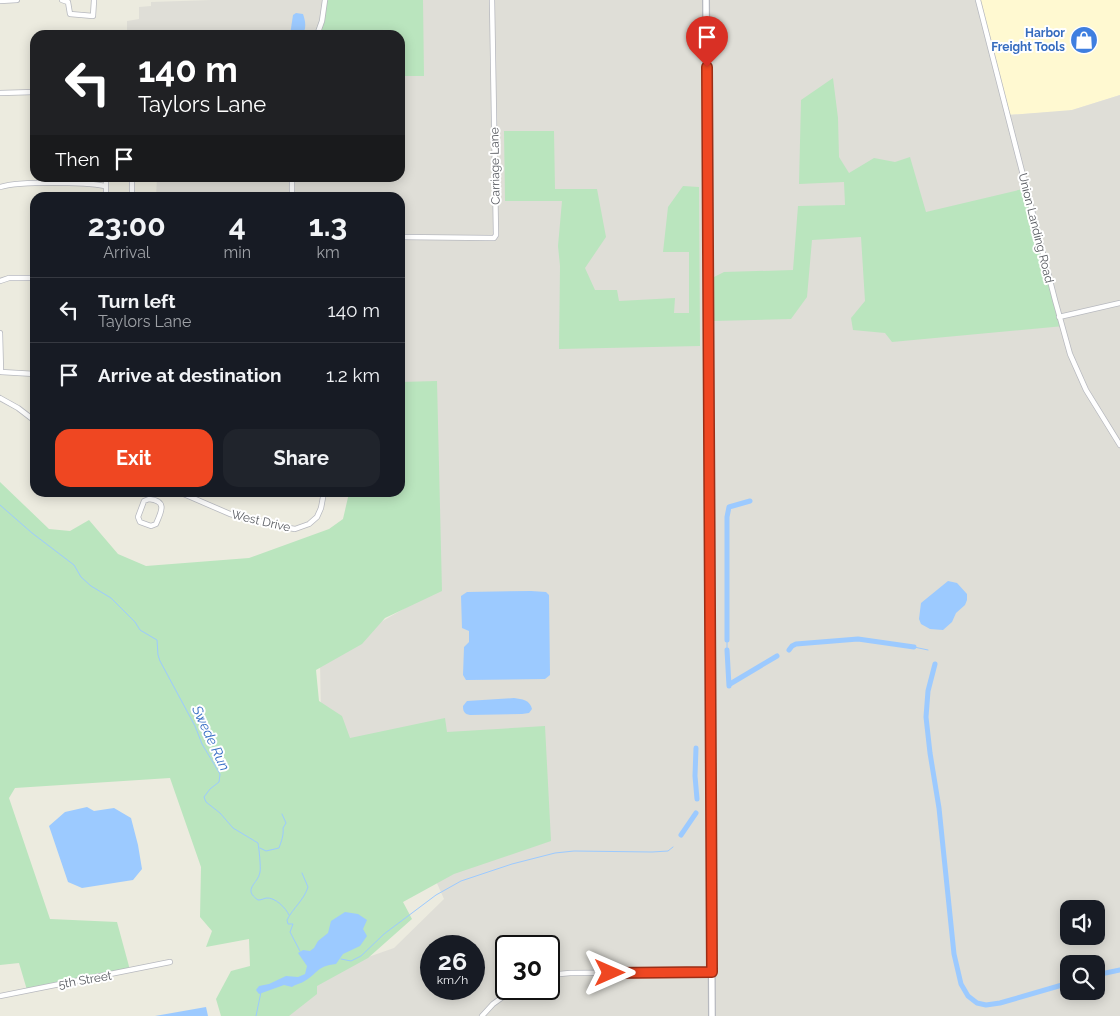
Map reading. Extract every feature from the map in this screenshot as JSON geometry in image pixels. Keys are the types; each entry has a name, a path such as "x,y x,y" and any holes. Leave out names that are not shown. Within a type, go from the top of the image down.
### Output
{"street":[{"path":"0,1 17,0"},
{"path":"62,0 68,1 70,14 93,16 94,0"},
{"path":"319,30 325,0"},
{"name":"Carriage Lane","path":"405,237 494,238 496,235 492,0"},
{"path":"706,0 712,1016"},
{"name":"Union Landing Road","path":"978,0 1059,317 1077,372 1120,445"},
{"path":"0,93 30,92"},
{"path":"106,182 106,192"},
{"path":"0,187 50,184 95,184 106,186"},
{"path":"0,281 9,278 30,278"},
{"path":"1059,317 1120,303"},
{"path":"0,333 2,372 30,374"},
{"path":"0,398 30,417"},
{"name":"West Drive","path":"191,497 230,514 283,528 295,529 309,524 317,517 323,497"},
{"path":"155,499 161,504 162,509 156,524 151,526 140,522 138,517 144,501 155,499"},
{"name":"5th Street","path":"0,996 170,962"},
{"path":"560,974 712,972"},
{"path":"482,1016 499,1000"}],"shaded area":[{"path":"212,0 978,0 1008,115 1072,110 1120,95 1120,1016 280,1016 311,977 394,948 444,899 432,872 321,713 320,661 362,633 431,593 405,423 405,192 156,192 157,182 405,182 405,30 127,30 127,21 139,19 139,7 151,6 151,2"},
{"path":"978,0 1120,0 1120,95 1069,111 1007,115"}],"green space":[{"path":"324,0 423,0 424,76 405,76 405,30 316,30 322,14"},
{"path":"833,78 838,118 839,157 849,173 874,158 895,162 910,157 926,212 1027,188 1064,326 892,342 885,333 853,330 851,318 865,301 861,237 812,240 807,297 791,319 713,321 712,278 724,272 793,270 798,206 845,205 844,182 799,184 801,100"},
{"path":"504,131 554,131 555,189 597,189 606,237 585,268 595,290 617,290 619,301 675,298 674,313 689,313 689,252 663,252 668,207 683,186 699,187 700,346 559,349 560,266 558,246 562,201 505,201"},
{"path":"437,381 442,591 385,618 362,644 316,670 319,701 342,716 350,738 445,718 447,732 545,726 551,841 454,874 403,902 412,919 368,958 317,986 317,994 289,1016 221,1016 216,999 231,971 250,966 249,939 206,947 212,931 200,917 201,867 170,778 15,788 9,798 50,919 117,922 130,970 27,990 19,963 0,965 0,482 49,529 70,531 89,520 118,554 146,566 249,558 329,529 343,519 348,497 405,497 405,382"}],"water":[{"path":"296,13 303,14 305,30 291,30 293,15"},
{"path":"948,581 957,583 967,594 967,600 965,605 956,613 952,622 943,630 930,629 921,624 919,619 921,603"},
{"path":"467,592 546,592 549,595 550,675 545,679 466,680 463,675 464,647 469,642 469,631 462,628 461,596"},
{"path":"514,698 528,702 532,709 529,713 470,715 465,713 463,709 467,701"},
{"path":"87,807 94,811 114,808 131,818 142,869 133,880 82,888 68,882 49,826 65,812"},
{"path":"345,912 358,914 367,920 363,929 367,936 360,946 343,954 336,964 321,968 303,982 292,987 284,985 259,994 256,990 259,986 269,984 286,976 298,977 305,974 307,966 298,953 303,950 310,951 314,948 318,941 328,933 331,921"},
{"path":"206,1007 208,1016 155,1016"}],"waterway":[{"path":"727,640 727,517 729,507 750,501"},
{"name":"Swede Run","path":"0,505 32,533 74,565 81,577 91,586 111,598 135,622 140,630 157,640 160,661 195,726 202,744 220,774 219,782 204,797 206,802 220,813 233,828 258,843 260,872 251,889 253,896 258,900 269,898 276,901 283,906 289,915"},
{"path":"789,650 796,644 858,639 914,647"},
{"path":"727,640 727,650"},
{"path":"914,647 928,650"},
{"path":"727,650 729,686"},
{"path":"730,684 777,656"},
{"path":"935,664 928,691 926,717 939,808 954,954 961,984 968,996 977,1003 986,1005 1000,1003 1060,986"},
{"path":"696,748 695,776 697,799"},
{"path":"681,835 696,813"},
{"path":"260,848 266,851 279,848 283,836 283,828 286,823 282,814"},
{"path":"341,959 351,961 361,956 384,934 436,895 461,881 512,864 555,853 574,851 652,852 668,851 673,847"},
{"name":"Swede Run","path":"300,951 290,932 293,924 288,924 287,920 308,887 302,873"},
{"path":"1105,973 1120,970"},
{"name":"Swede Run","path":"256,1016 261,992"}],"place":[{"name":"Harbor Freight Tools","path":"1084,40"}],"route":[{"path":"610,973 712,972 707,67"}]}
